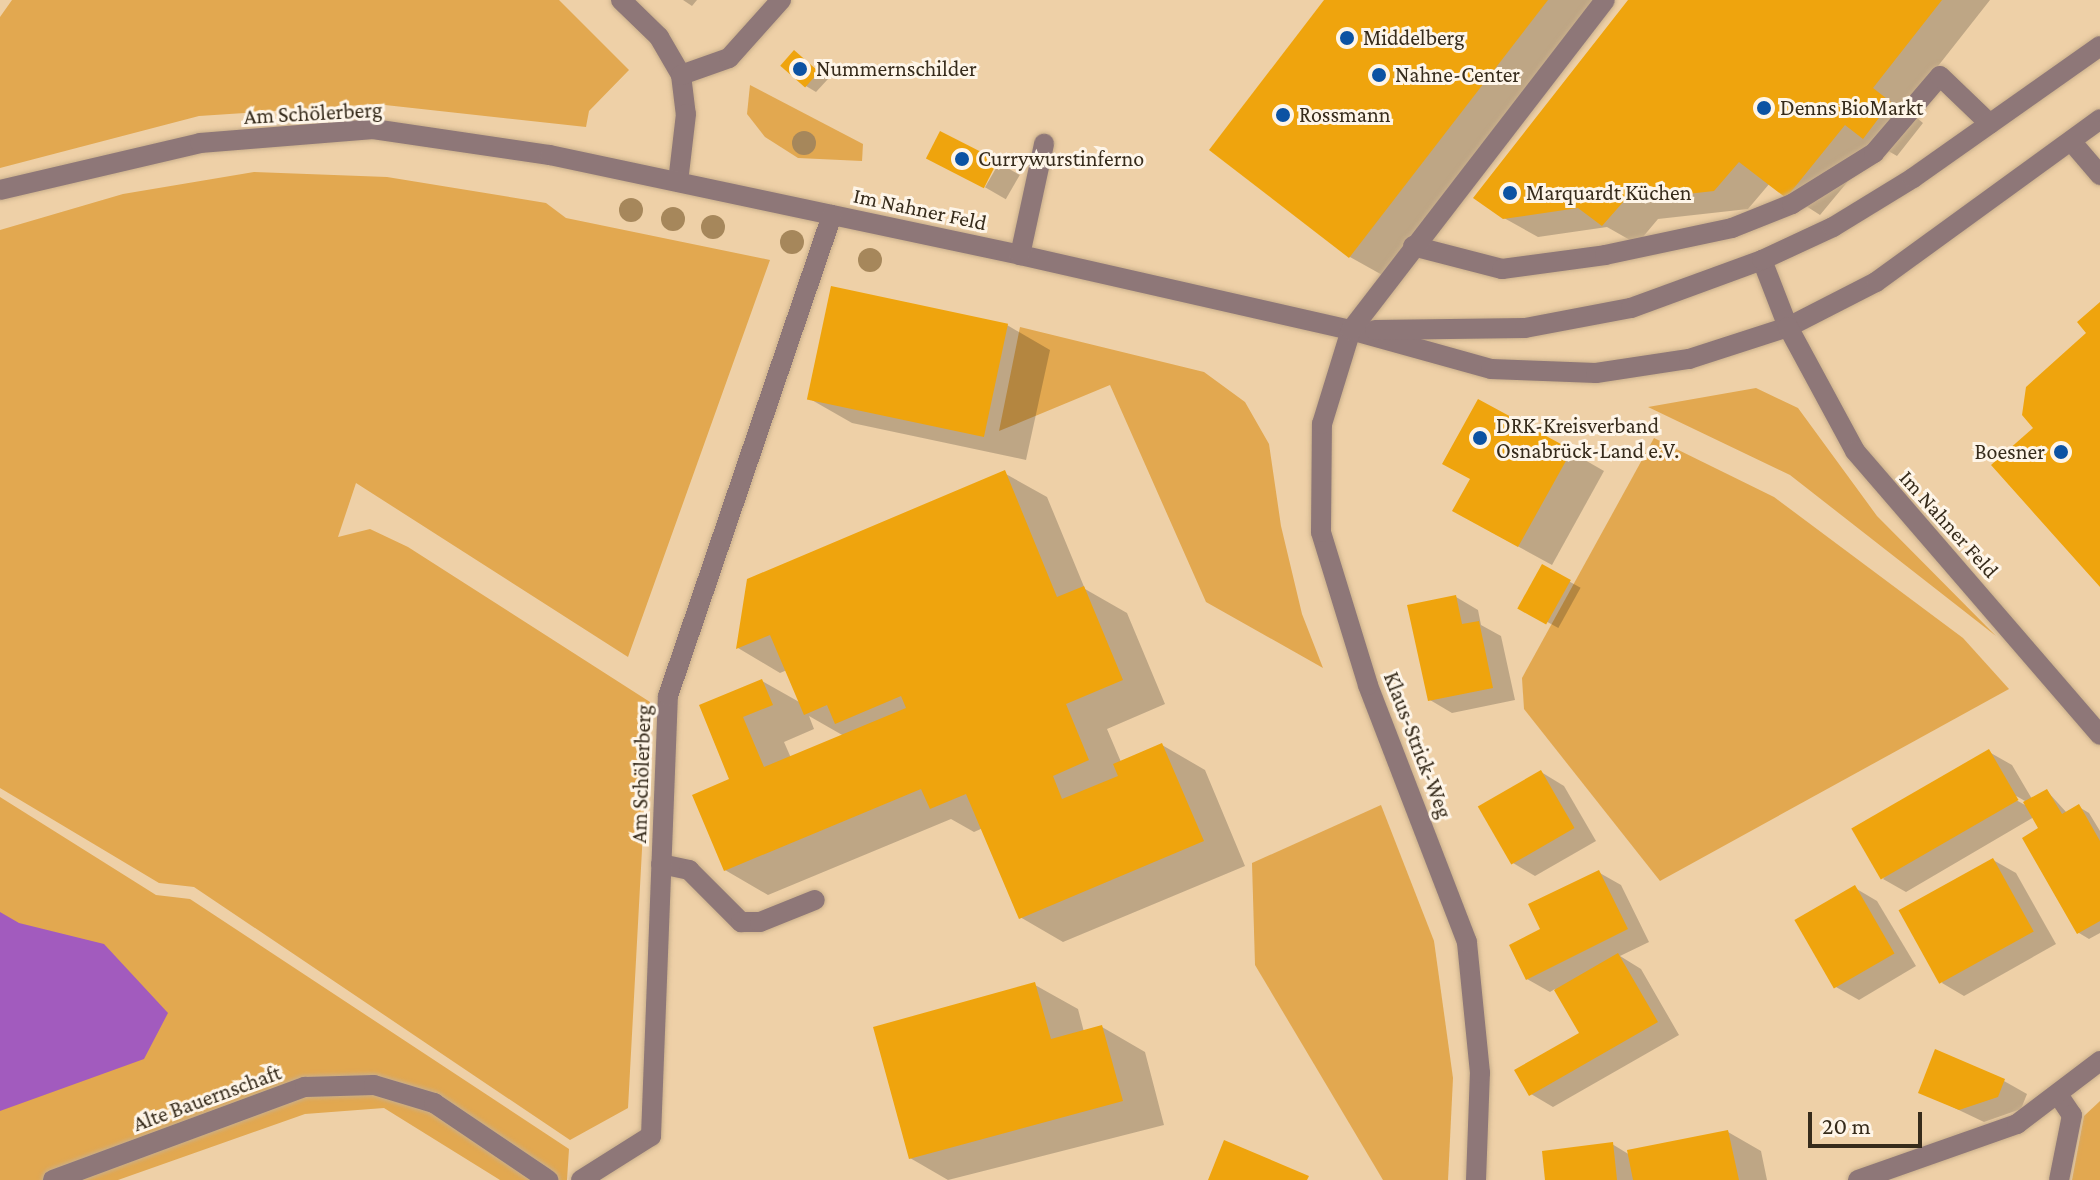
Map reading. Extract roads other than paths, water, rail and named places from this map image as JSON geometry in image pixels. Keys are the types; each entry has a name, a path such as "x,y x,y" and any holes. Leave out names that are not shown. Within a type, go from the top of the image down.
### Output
{"street":[{"path":"621,0 659,37 681,75 686,114 678,182"},
{"path":"681,75 729,58 781,0"},
{"name":"Klaus-Strick-Weg","path":"1476,1180 1480,1073 1467,942 1368,685 1321,532 1322,424 1351,330 1605,0"},
{"path":"2082,58 2100,30"},
{"name":"Im Nahner Feld","path":"1351,330 1525,328 1631,308 1762,260 1833,227 1990,124 2100,46"},
{"path":"1413,246 1502,269 1605,255 1732,228 1792,204 1874,153 1940,76 1990,124"},
{"name":"Im Nahner Feld","path":"678,182 1351,330 1491,369 1596,373 1689,359 1788,327 1876,282 2100,119"},
{"name":"Am Schölerberg","path":"0,190 200,143 373,129 550,155 678,182"},
{"path":"2071,141 2100,175"},
{"path":"1020,255 1044,144"},
{"name":"Am Schölerberg","path":"581,1180 651,1136 668,696 832,215"},
{"name":"Im Nahner Feld","path":"1762,260 1788,327 1855,451 2100,735"},
{"path":"661,864 689,870 741,922 760,922 815,900"},
{"path":"1858,1180 2017,1124 2059,1096 2100,1061"},
{"name":"Alte Bauernschaft","path":"53,1180 305,1087 374,1085 434,1103 548,1180"},
{"path":"2059,1096 2072,1115 2059,1180"}],"place":[{"name":"Middelberg","path":"1347,38"},
{"name":"Nummernschilder","path":"800,69"},
{"name":"Nahne-Center","path":"1379,75"},
{"name":"Denns BioMarkt","path":"1764,108"},
{"name":"Rossmann","path":"1283,115"},
{"name":"Currywurstinferno","path":"962,159"},
{"name":"Marquardt Küchen","path":"1510,193"},
{"name":"DRK-Kreisverband Osnabrück-Land e.V.","path":"1480,438"},
{"name":"Boesner","path":"2061,452"}]}
